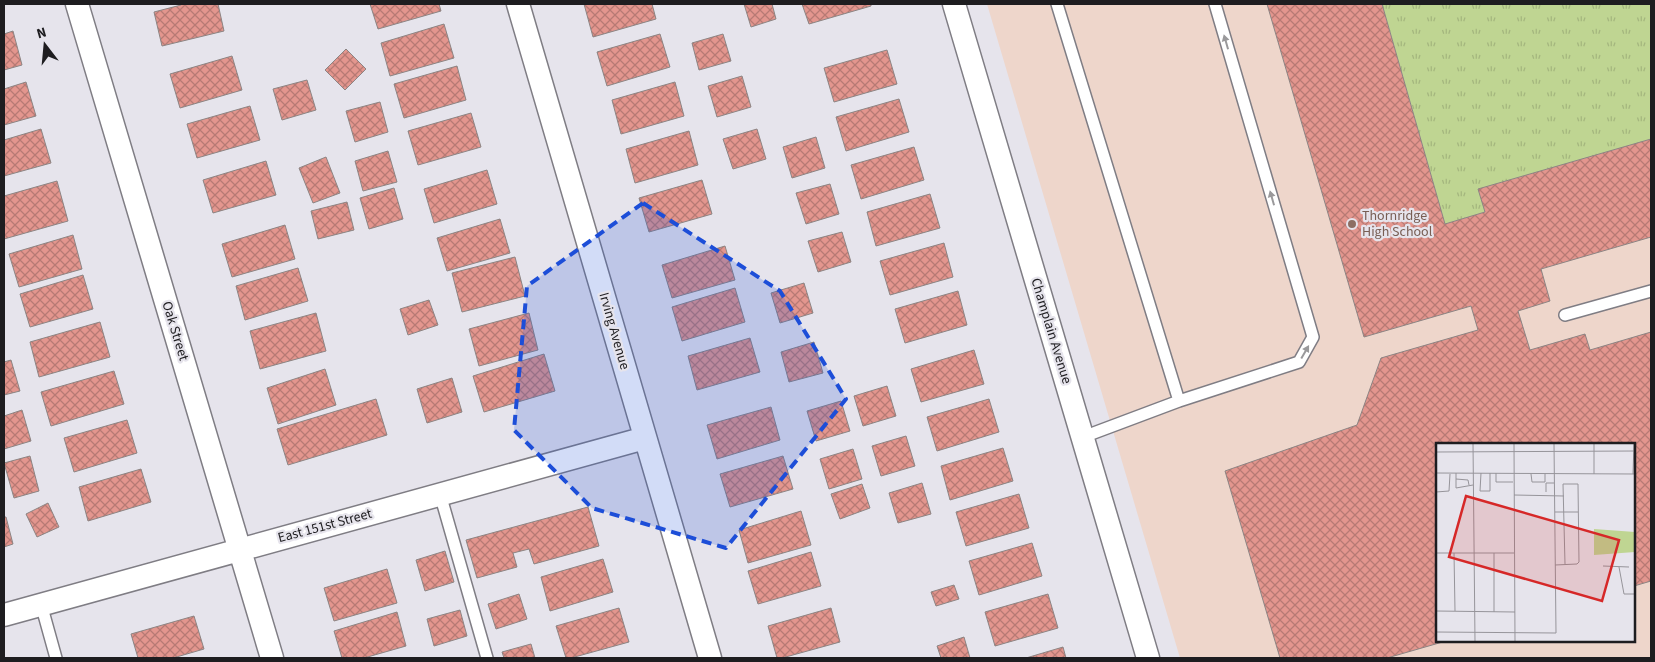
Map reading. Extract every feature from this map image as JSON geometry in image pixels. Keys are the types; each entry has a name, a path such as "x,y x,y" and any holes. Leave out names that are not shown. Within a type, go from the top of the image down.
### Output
{"street":[{"name":"Oak Street","path":"77,4 272,658"},
{"name":"Irving Avenue","path":"518,4 710,658"},
{"name":"Champlain Avenue","path":"954,4 1148,658"},
{"name":"East 151st Street","path":"4,615 645,438"}],"lane":[{"path":"1057,4 1179,401"},
{"path":"1083,437 1179,401 1299,362 1313,337 1215,4"},
{"path":"1565,315 1651,291"},
{"path":"440,494 487,658"},
{"path":"40,604 56,658"}],"highlighted area":[{"path":"643,203 780,291 846,399 726,548 592,508 514,430 527,286"}],"shaded area":[{"name":"Thornridge High School","path":"987,4 1651,4 1651,658 1180,658"}],"green space":[{"path":"1382,4 1651,4 1651,139 1479,189 1485,212 1445,224"}],"building":[{"path":"180,4 218,4 224,31 162,46 154,12"},
{"path":"370,4 439,4 441,11 378,29"},
{"path":"584,4 652,4 656,19 593,37"},
{"path":"744,4 772,4 776,19 751,27"},
{"path":"802,4 871,4 871,6 809,24"},
{"name":"Thornridge High School","path":"1267,4 1382,4 1445,224 1485,212 1478,189 1651,139 1651,237 1541,269 1550,301 1518,311 1530,350 1585,334 1590,350 1651,332 1651,581 1635,586 1635,443 1436,443 1436,642 1443,642 1387,658 1280,658 1225,471 1357,425 1381,358 1478,330 1471,306 1364,337"},
{"path":"444,24 454,58 390,76 381,43"},
{"path":"13,31 22,65 4,70 4,34"},
{"path":"660,34 670,67 607,86 597,52"},
{"path":"723,34 731,61 699,70 692,43"},
{"path":"346,49 366,69 345,90 325,70"},
{"path":"887,50 897,84 834,102 824,68"},
{"path":"232,56 242,90 180,108 170,74"},
{"path":"457,66 466,100 404,118 394,84"},
{"path":"742,76 751,107 717,117 708,86"},
{"path":"307,80 316,110 282,120 273,89"},
{"path":"26,82 36,116 4,125 4,89"},
{"path":"675,82 684,116 621,134 612,100"},
{"path":"899,99 909,132 846,151 836,117"},
{"path":"380,102 388,132 355,142 346,111"},
{"path":"250,106 260,140 197,158 187,124"},
{"path":"471,113 481,147 418,165 408,131"},
{"path":"41,129 51,163 4,176 4,140"},
{"path":"757,129 766,159 733,169 723,139"},
{"path":"689,131 698,165 635,183 626,149"},
{"path":"816,137 825,168 792,178 783,147"},
{"path":"914,147 924,180 861,199 851,165"},
{"path":"388,151 397,182 363,191 355,161"},
{"path":"326,157 340,193 313,203 299,168"},
{"path":"266,161 276,195 213,213 203,180"},
{"path":"487,170 497,204 434,223 424,189"},
{"path":"702,180 712,214 649,232 639,198"},
{"path":"57,181 68,221 4,239 4,196"},
{"path":"830,184 839,214 806,224 796,193"},
{"path":"394,188 403,219 369,229 360,198"},
{"path":"930,194 940,228 876,246 867,212"},
{"path":"347,202 354,230 318,239 311,211"},
{"path":"500,219 510,253 447,271 437,238"},
{"path":"285,225 295,259 232,277 222,244"},
{"path":"842,232 851,262 818,272 808,241"},
{"path":"73,235 82,269 19,287 9,254"},
{"path":"944,243 953,277 890,295 880,261"},
{"path":"725,246 735,280 672,298 662,265"},
{"path":"515,257 525,296 462,312 452,273"},
{"path":"298,268 308,301 245,320 236,286"},
{"path":"83,275 93,309 30,327 20,294"},
{"path":"804,283 813,313 780,323 771,293"},
{"path":"735,288 745,322 682,341 672,307"},
{"path":"958,291 967,325 905,343 895,309"},
{"path":"429,300 438,325 408,335 400,309"},
{"path":"316,313 326,351 260,369 250,331"},
{"path":"529,313 538,350 479,366 469,329"},
{"path":"100,322 110,357 39,377 30,342"},
{"path":"750,338 760,372 697,390 688,356"},
{"path":"814,342 823,373 789,382 781,352"},
{"path":"974,350 984,384 921,402 911,369"},
{"path":"544,354 555,391 484,412 473,376"},
{"path":"11,360 20,391 4,395 4,362"},
{"path":"325,369 336,405 278,424 267,388"},
{"path":"114,371 124,404 51,426 41,392"},
{"path":"452,378 462,412 427,423 417,389"},
{"path":"887,386 896,416 863,426 854,396"},
{"path":"376,399 387,435 288,465 277,429"},
{"path":"989,399 999,432 937,451 927,417"},
{"path":"841,401 850,431 816,441 807,411"},
{"path":"771,407 780,440 717,459 707,425"},
{"path":"22,410 31,441 4,449 4,416"},
{"path":"127,420 137,453 74,472 64,438"},
{"path":"906,436 915,466 881,476 872,446"},
{"path":"1003,448 1013,481 950,500 941,466"},
{"path":"853,449 862,479 829,489 820,459"},
{"path":"30,456 39,491 14,498 4,463"},
{"path":"783,456 793,489 730,507 720,474"},
{"path":"141,469 151,502 88,521 79,487"},
{"path":"922,483 931,514 898,523 889,493"},
{"path":"862,484 870,508 840,519 831,494"},
{"path":"1019,494 1029,528 966,546 956,512"},
{"path":"48,503 59,527 37,537 26,514"},
{"path":"588,507 599,546 534,564 529,549 513,553 517,567 477,578 466,540"},
{"path":"801,511 811,545 748,563 739,530"},
{"path":"4,517 6,517 13,544 4,547"},
{"path":"1032,543 1042,576 979,595 969,561"},
{"path":"445,551 454,582 425,591 416,560"},
{"path":"811,552 821,586 758,604 748,571"},
{"path":"603,559 613,592 550,611 541,577"},
{"path":"387,569 397,603 334,621 324,588"},
{"path":"954,585 959,599 936,606 931,592"},
{"path":"519,594 527,619 496,629 488,604"},
{"path":"1048,594 1058,628 995,646 985,612"},
{"path":"619,608 629,642 566,658 556,626"},
{"path":"831,608 840,642 777,658 768,626"},
{"path":"460,610 467,636 434,646 427,619"},
{"path":"397,612 406,646 364,658 342,658 334,631"},
{"path":"194,616 204,649 173,658 138,658 131,634"},
{"path":"964,637 970,658 941,658 937,646"},
{"path":"531,644 535,658 504,658 502,652"},
{"path":"1063,647 1066,658 1026,658"}],"place":[{"name":"Thornridge High School","path":"1352,224"}]}
